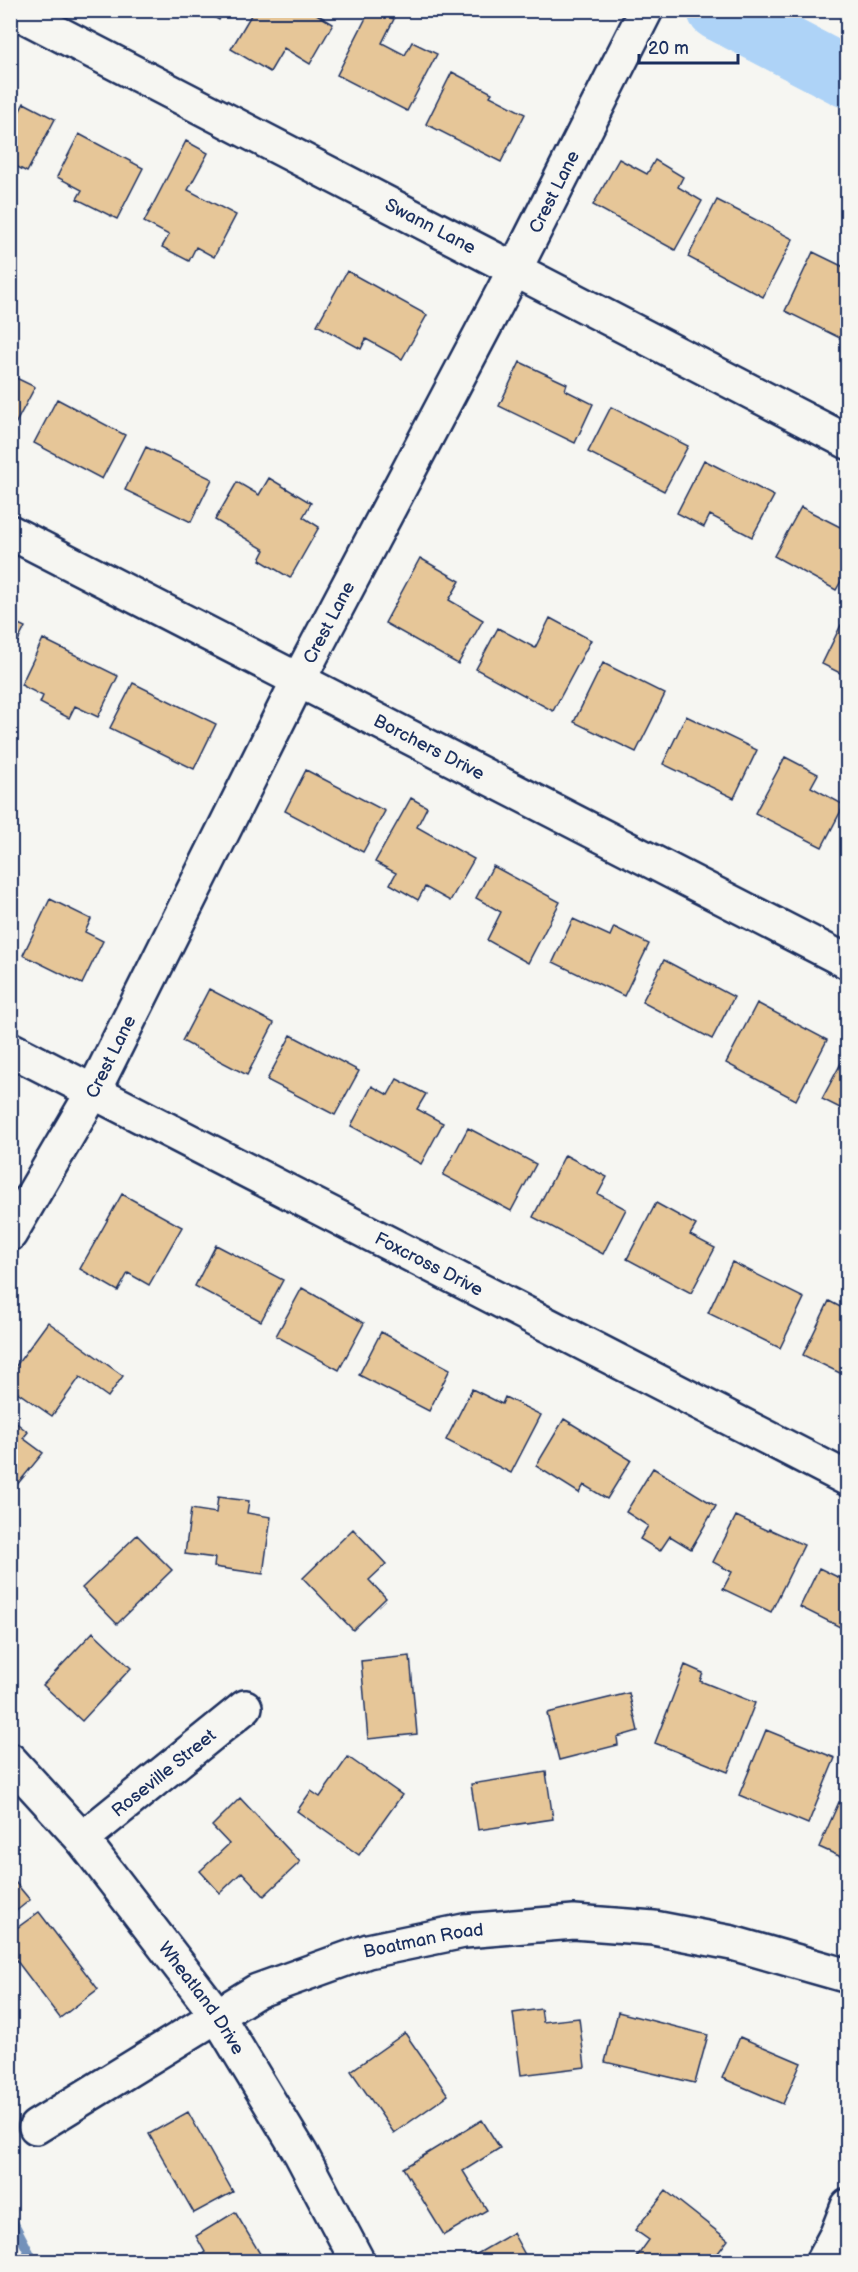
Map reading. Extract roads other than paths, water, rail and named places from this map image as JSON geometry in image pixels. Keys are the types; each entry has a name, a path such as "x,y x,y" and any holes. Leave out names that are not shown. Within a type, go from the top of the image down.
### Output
{"street":[{"name":"Swann Lane","path":"13,10 848,442"},
{"name":"Crest Lane","path":"10,1234 93,1092 299,679 515,269 646,10"},
{"name":"Borchers Drive","path":"10,532 848,962"},
{"name":"Foxcross Drive","path":"10,1049 848,1479"},
{"name":"Roseville Street","path":"82,1839 245,1707"},
{"name":"Wheatland Drive","path":"10,1760 82,1839 218,2015 301,2154 358,2262"},
{"name":"Boatman Road","path":"36,2127 257,1990 368,1951 464,1931 574,1922 654,1928 732,1943 848,1976"},
{"path":"822,2262 837,2234 848,2206"}],"waterway":[{"path":"717,10 848,78"},
{"path":"10,2216 34,2262"}]}
